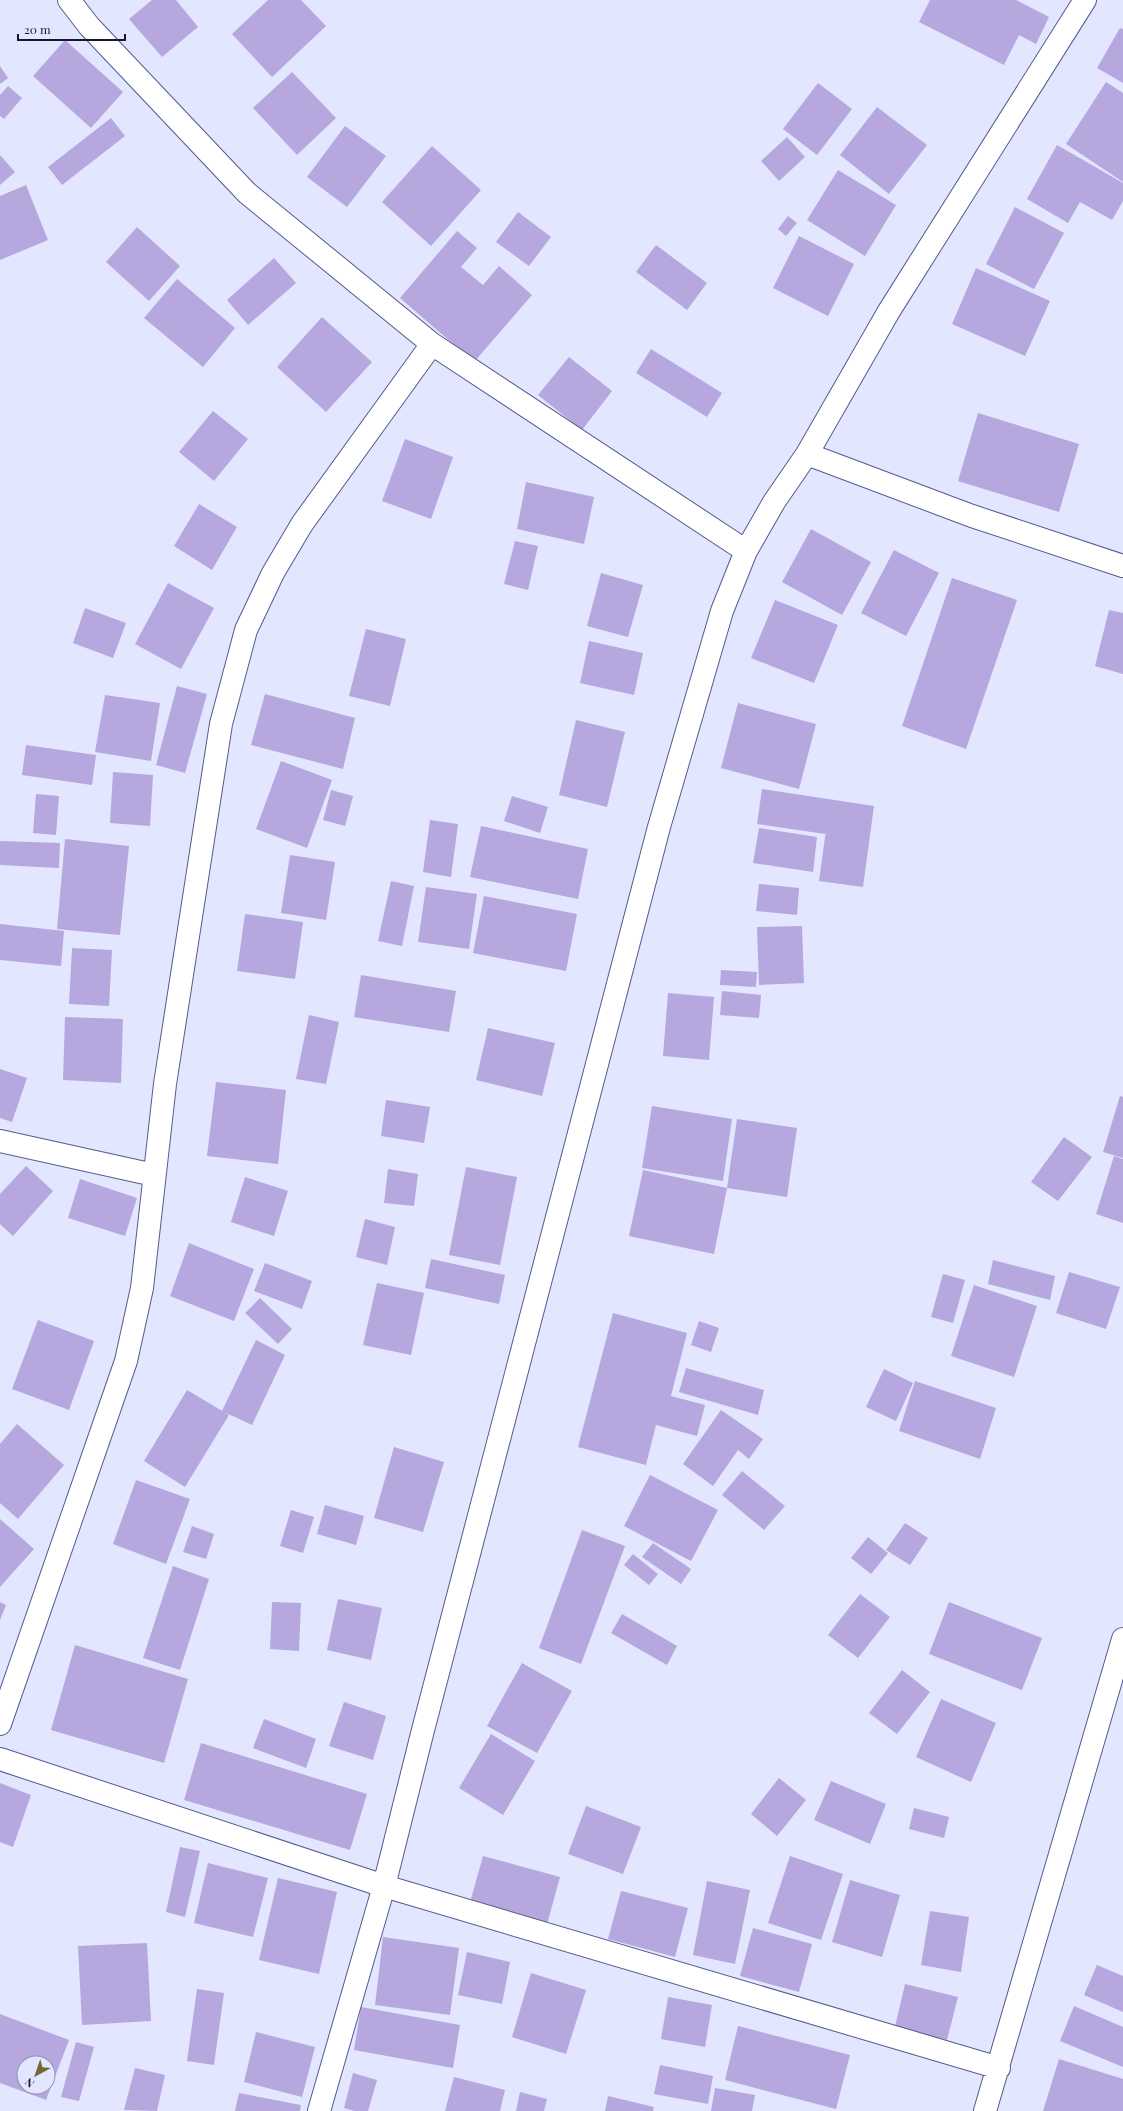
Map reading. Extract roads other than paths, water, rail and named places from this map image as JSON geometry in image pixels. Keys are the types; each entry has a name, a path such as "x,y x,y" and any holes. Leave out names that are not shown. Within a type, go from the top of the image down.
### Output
{"street":[{"path":"69,0 90,26 247,193 432,344 746,551"},
{"path":"319,2111 384,1886 431,1699 659,827 722,611 746,551 774,502 807,454 888,311 1085,0"},
{"path":"0,1724 126,1361 142,1288 165,1084 222,724 246,630 273,573 302,524 432,344"},
{"path":"807,454 972,516 1123,566"},
{"path":"0,1141 154,1175"},
{"path":"985,2111 999,2068 1123,1639"},
{"path":"0,1759 384,1886 999,2068"}]}
